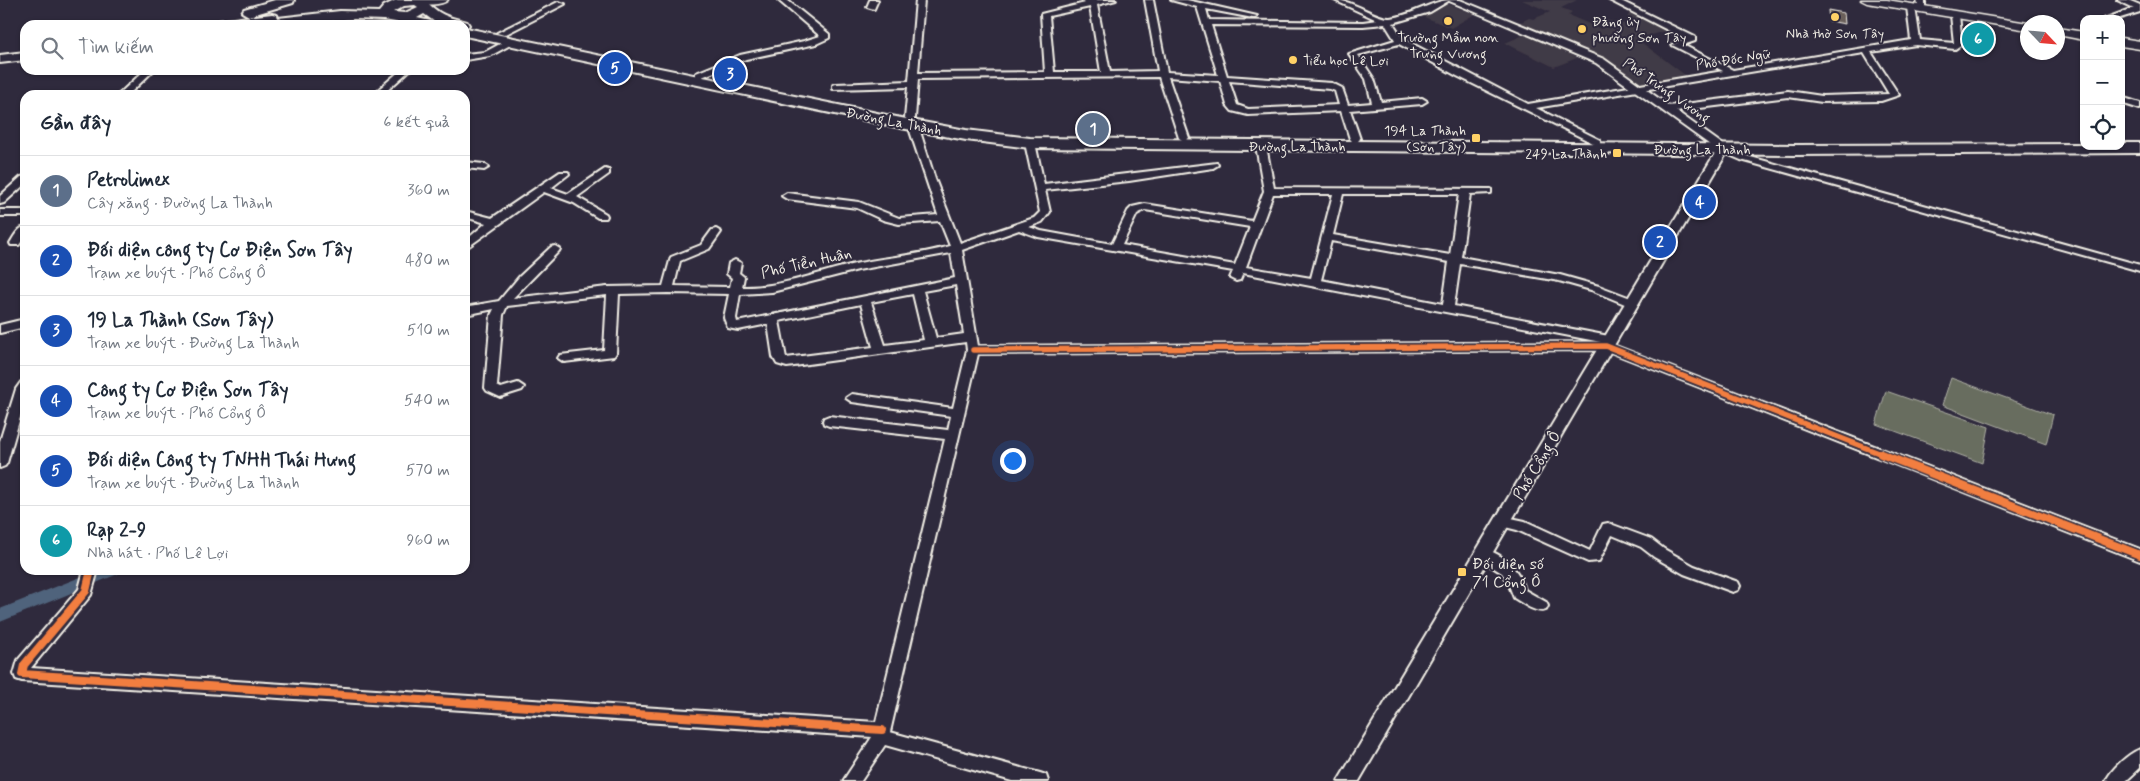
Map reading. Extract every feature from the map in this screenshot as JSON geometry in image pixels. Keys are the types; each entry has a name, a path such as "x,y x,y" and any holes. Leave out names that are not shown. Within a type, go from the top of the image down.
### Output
{"highway":[{"path":"222,20 288,0"},
{"path":"239,20 303,0"},
{"path":"259,20 330,10 392,8 413,14 418,2"},
{"name":"Đường La Thành","path":"418,2 432,15 442,20"},
{"path":"302,20 392,8 420,20"},
{"name":"Đường La Thành","path":"470,27 506,37 911,121 1030,136 1428,139 1474,142 1597,142 1720,147 1924,139 2080,139"},
{"name":"Đường La Thành","path":"470,33 506,37 699,75 911,121 966,135 1030,143 1261,146 2140,148"},
{"path":"0,54 20,51"},
{"path":"0,59 20,57"},
{"path":"2125,139 2140,139"}],"main road":[{"path":"418,2 444,0"},
{"path":"1867,0 1918,5 1955,15 2020,26"},
{"path":"2065,33 2080,35"},
{"path":"2125,43 2140,45"}],"street":[{"path":"699,75 730,61 759,52 814,42 826,36 782,0"},
{"path":"851,781 881,733 953,435 972,343 956,248 911,121 920,0"},
{"path":"1050,75 1045,14 1089,2 1112,0"},
{"path":"1149,0 1163,74 1184,138"},
{"path":"1175,0 1201,7 1289,23"},
{"path":"1338,0 1388,22 1400,41 1460,74 1597,142"},
{"path":"1205,22 1363,24 1388,22 1424,12 1446,0"},
{"name":"Phố Trưng Vương","path":"1452,0 1600,61 1720,147"},
{"path":"1613,0 1692,39 1676,45 1733,73"},
{"path":"2121,0 2140,8"},
{"path":"1089,2 1106,75"},
{"path":"470,56 487,54 506,37 561,4"},
{"path":"1916,42 1918,5"},
{"path":"1201,7 1235,109 1241,111 1346,108 1422,101"},
{"path":"2120,15 2140,8"},
{"name":"Phố Đốc Ngữ","path":"1526,107 1867,52 1916,42 1950,46 1958,44 1955,15"},
{"path":"1377,105 1370,79 1353,54 1400,41"},
{"path":"1668,109 1788,94 1822,99 1881,98 1894,94 1867,52"},
{"path":"836,87 913,80 1050,75 1163,74 1332,86 1339,90 1355,139"},
{"path":"128,90 144,75"},
{"path":"383,90 400,75"},
{"path":"2125,101 2140,106"},
{"name":"Phố Tiền Huân","path":"470,309 613,290 735,291 782,287 858,267 956,248 1043,216 1045,212 1030,143"},
{"path":"1238,274 1269,191 1261,146"},
{"path":"1720,147 1744,158 2140,268"},
{"name":"Phố Cổng Ô","path":"1348,781 1632,303 1720,147"},
{"path":"1040,188 1129,178 1213,165"},
{"path":"470,166 484,167"},
{"path":"569,198 605,172"},
{"path":"470,242 494,222 564,174"},
{"path":"0,201 20,183"},
{"path":"542,188 578,201 602,216"},
{"path":"1269,191 1487,191"},
{"path":"1315,282 1339,191"},
{"path":"1448,308 1464,191"},
{"path":"787,196 859,205 887,218 899,221 916,221 944,217"},
{"path":"1116,247 1132,213 1136,209 1145,207 1256,225"},
{"path":"0,213 20,213"},
{"path":"470,215 494,222"},
{"path":"1018,226 1038,234 1116,247 1238,274 1315,282 1448,308 1608,343 2140,556"},
{"path":"668,289 675,259 705,247 716,232"},
{"path":"15,243 20,236"},
{"path":"1327,236 1560,278 1595,288 1632,303"},
{"path":"518,387 500,392 491,388 496,315 501,304 555,248"},
{"path":"735,263 732,274 738,277 730,318 732,324 738,326 962,280"},
{"path":"564,358 610,353 613,290"},
{"path":"917,290 931,342"},
{"path":"865,300 880,350"},
{"path":"773,319 781,361 787,363 931,342 1608,343"},
{"path":"0,328 20,324"},
{"path":"0,463 20,396"},
{"path":"852,398 958,412"},
{"path":"829,421 953,435"},
{"path":"1502,521 1520,525 1594,557 1608,528 1646,543 1659,553 1689,570 1733,586"},
{"path":"1483,554 1506,567 1515,578 1519,594 1541,606"},
{"path":"90,575 86,591 24,666 22,674 881,733 1040,781"},
{"path":"2114,781 2140,757"}],"shaded area":[{"path":"1522,0 1577,0 1561,8 1572,12 1568,15 1601,29 1605,20 1625,24 1631,8 1672,29 1637,39 1685,75 1675,77 1679,80 1639,86 1596,56 1519,23 1550,12"},
{"name":"Trường Mầm non Trưng Vương","path":"1441,2 1475,14 1451,28 1417,14"},
{"path":"1526,34 1577,58 1554,67 1505,43"}],"green space":[{"path":"1951,378 2053,415 2046,444 1942,405"},
{"path":"1886,391 1989,427 1982,463 1876,424"}],"building":[{"name":"Nhà thờ Sơn Tây","path":"1828,10 1844,13 1845,24 1829,21"}],"waterway":[{"path":"0,616 101,575"}],"cycle path":[{"path":"973,350 1606,346 2140,555"},
{"path":"90,575 86,591 24,665 22,674 882,730"}],"place":[{"name":"Nhà thờ Sơn Tây","path":"1835,17"},
{"name":"Trường Mầm non Trưng Vương","path":"1448,21"},
{"name":"Đảng ủy phường Sơn Tây","path":"1582,29"},
{"name":"Rạp 2-9","path":"1978,39"},
{"name":"Tiểu học Lê Lợi","path":"1293,60"},
{"name":"Đối diện Công ty TNHH Thái Hưng","path":"615,68"},
{"name":"19 La Thành (Sơn Tây)","path":"730,74"},
{"name":"Petrolimex","path":"1093,129"},
{"name":"194 La Thành (Sơn Tây)","path":"1476,138"},
{"name":"249 La Thành","path":"1617,153"},
{"name":"Công ty Cơ Điện Sơn Tây","path":"1700,202"},
{"name":"Đối diện công ty Cơ Điện Sơn Tây","path":"1660,242"},
{"name":"Đối diện số 71 Cổng Ô","path":"1462,572"}]}
